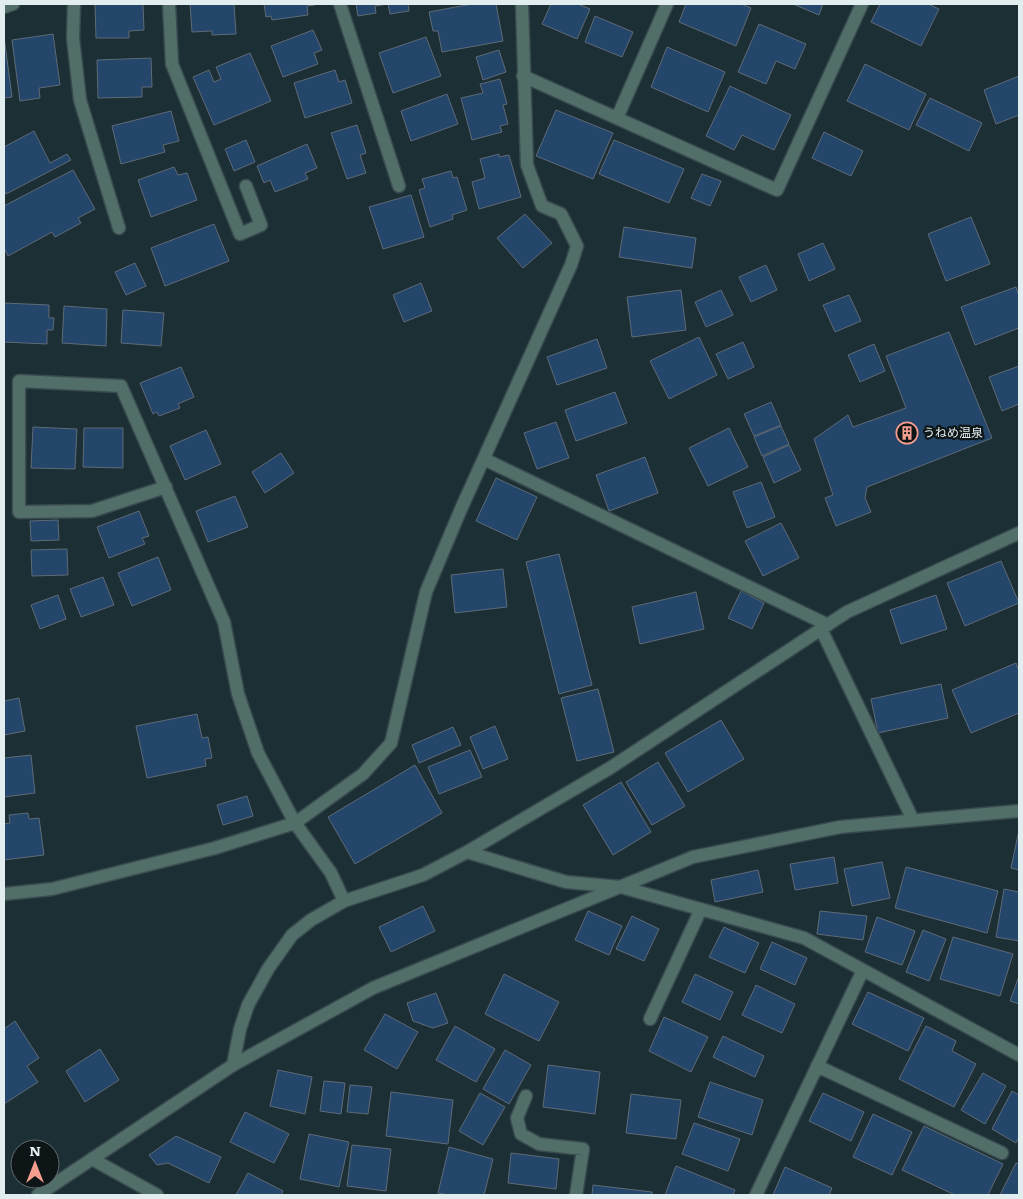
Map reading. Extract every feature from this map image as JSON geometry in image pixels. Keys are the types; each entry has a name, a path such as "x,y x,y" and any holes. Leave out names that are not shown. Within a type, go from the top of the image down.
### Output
{"street":[{"path":"4,7 13,4"},
{"path":"74,4 73,38 80,100 118,228"},
{"path":"169,4 172,64 240,234 261,225 246,186"},
{"path":"340,4 399,186"},
{"path":"4,894 52,889 215,848 296,822 363,774 391,743 426,592 571,265 577,246 561,214 542,206 527,165 522,4"},
{"path":"617,118 666,4"},
{"path":"524,76 777,190 862,4"},
{"path":"166,487 92,511 19,512 19,381 120,386 166,487 224,622 238,694 258,753 296,822 332,873 344,901"},
{"path":"484,459 824,627 913,820"},
{"path":"232,1065 240,1029 248,1005 268,969 292,935 311,920 344,901 422,875 467,852 610,768 847,612 1019,533"},
{"path":"38,1195 232,1065 373,988 693,857 840,827 1019,811"},
{"path":"467,852 566,882 621,886 804,938 1019,1055"},
{"path":"650,1020 701,909"},
{"path":"756,1195 864,970"},
{"path":"817,1066 1002,1154"},
{"path":"526,1096 517,1118 521,1134 539,1144 583,1149 576,1195"},
{"path":"92,1159 156,1195"}],"building":[{"path":"95,4 143,4 144,30 129,31 129,38 96,38"},
{"path":"190,4 234,4 236,34 212,35 212,31 192,32"},
{"path":"264,4 315,5 307,6 308,15 272,20 271,16 266,17"},
{"path":"356,4 388,4 375,6 376,13 358,16"},
{"path":"388,4 408,4 409,11 390,14"},
{"path":"472,4 496,4 503,41 442,52 438,31 433,31 429,12"},
{"path":"551,4 578,4 590,9 577,39 542,24"},
{"path":"686,4 741,4 751,8 736,46 679,22"},
{"path":"793,4 823,4 819,15"},
{"path":"880,4 928,4 939,9 921,46 871,22"},
{"path":"595,16 633,32 622,57 585,42"},
{"path":"759,24 806,44 795,69 776,61 766,84 738,72"},
{"path":"313,30 322,50 314,53 318,64 283,77 271,46"},
{"path":"53,34 60,85 39,88 40,98 20,101 12,40"},
{"path":"4,37 12,97 4,98"},
{"path":"426,37 441,76 393,93 379,53"},
{"path":"667,47 725,72 708,112 651,87"},
{"path":"499,50 506,72 483,80 476,57"},
{"path":"250,53 271,101 214,125 193,77 209,70 214,82 221,79 216,67"},
{"path":"151,58 152,87 142,87 142,97 98,98 97,60"},
{"path":"865,64 926,94 909,130 847,101"},
{"path":"335,70 339,82 345,80 352,103 305,118 294,83"},
{"path":"1019,76 1019,115 996,124 984,90"},
{"path":"500,79 507,104 503,105 508,124 500,126 502,132 472,140 461,98 483,93 480,84"},
{"path":"730,86 791,115 774,150 742,135 734,150 706,136"},
{"path":"447,94 458,124 411,141 401,111"},
{"path":"930,98 982,123 969,151 916,125"},
{"path":"556,110 613,133 593,179 536,156"},
{"path":"171,111 179,141 163,145 165,152 121,164 112,126"},
{"path":"357,125 366,153 360,155 366,173 347,179 331,133"},
{"path":"34,131 50,163 67,154 71,160 6,194 4,189 4,147"},
{"path":"824,132 863,151 851,176 812,158"},
{"path":"246,140 255,162 234,171 225,149"},
{"path":"614,140 684,169 669,203 599,174"},
{"path":"307,144 317,168 305,173 308,179 275,192 270,180 264,183 257,166"},
{"path":"499,154 499,157 509,155 521,197 479,209 472,182 485,178 480,159"},
{"path":"174,167 178,175 187,173 197,200 151,217 138,180"},
{"path":"73,170 95,209 78,218 81,223 55,237 52,232 8,256 4,248 4,206"},
{"path":"451,171 453,178 457,177 467,210 452,215 453,219 430,227 419,190 425,188 422,179"},
{"path":"702,174 721,181 710,206 691,198"},
{"path":"411,195 424,237 383,249 369,207"},
{"path":"525,214 552,243 523,268 497,238"},
{"path":"971,217 990,264 946,281 928,234"},
{"path":"214,224 229,261 165,286 151,248"},
{"path":"624,227 696,238 692,268 619,257"},
{"path":"823,243 835,269 809,281 798,254"},
{"path":"135,263 146,286 126,295 115,272"},
{"path":"766,265 777,290 751,302 739,277"},
{"path":"421,283 432,311 404,322 393,295"},
{"path":"1016,287 1019,296 1019,328 975,345 961,307"},
{"path":"681,290 686,330 632,337 627,297"},
{"path":"721,290 733,315 706,327 695,302"},
{"path":"849,295 861,321 835,332 823,305"},
{"path":"4,303 49,305 49,318 54,318 53,330 47,330 47,344 4,342"},
{"path":"64,306 107,309 106,346 62,343"},
{"path":"123,310 164,313 161,346 121,343"},
{"name":"うねめ温泉","path":"949,332 992,438 867,487 865,498 871,512 836,526 825,498 833,495 814,439 848,415 853,427 906,408 886,356"},
{"path":"699,337 717,375 669,399 650,361"},
{"path":"597,339 607,368 557,385 547,357"},
{"path":"743,342 754,367 728,379 716,354"},
{"path":"874,344 885,371 860,382 848,355"},
{"path":"1019,366 1019,404 1002,411 989,377"},
{"path":"181,367 194,397 178,404 180,408 159,416 157,412 153,414 140,383"},
{"path":"615,392 627,423 576,441 565,410"},
{"path":"771,402 781,425 754,436 744,414"},
{"path":"556,422 569,458 537,469 524,433"},
{"path":"781,426 789,444 762,456 754,437"},
{"path":"33,427 77,429 75,469 31,468"},
{"path":"84,428 123,428 123,468 83,467"},
{"path":"729,428 748,467 708,486 689,448"},
{"path":"206,430 221,464 185,480 170,446"},
{"path":"789,445 801,470 774,483 763,457"},
{"path":"281,453 294,473 265,493 252,472"},
{"path":"645,457 658,493 609,511 596,475"},
{"path":"496,478 537,497 517,540 476,521"},
{"path":"761,482 775,517 747,528 733,492"},
{"path":"235,496 248,527 208,542 196,511"},
{"path":"139,511 149,536 142,538 145,544 109,558 97,527"},
{"path":"58,520 59,540 31,541 30,521"},
{"path":"781,523 799,558 763,576 745,541"},
{"path":"67,549 68,575 32,576 31,550"},
{"path":"559,554 592,685 559,694 526,562"},
{"path":"158,557 171,590 132,606 118,573"},
{"path":"1001,561 1019,603 965,626 947,583"},
{"path":"503,569 507,607 455,613 451,575"},
{"path":"103,577 114,605 81,617 70,589"},
{"path":"741,591 764,603 752,629 728,618"},
{"path":"696,592 704,629 640,644 632,607"},
{"path":"58,595 66,619 40,629 31,605"},
{"path":"936,595 947,629 901,644 890,610"},
{"path":"1016,663 1019,671 1019,713 971,733 952,690"},
{"path":"941,684 948,718 878,733 871,699"},
{"path":"598,689 614,752 577,761 561,698"},
{"path":"19,698 25,731 4,735 4,701"},
{"path":"197,714 202,738 208,737 212,758 205,759 206,766 147,778 136,726"},
{"path":"721,720 744,759 688,792 665,753"},
{"path":"495,726 508,759 483,769 470,737"},
{"path":"453,727 461,745 419,763 412,745"},
{"path":"470,750 482,777 439,794 428,767"},
{"path":"31,755 35,793 4,797 4,758"},
{"path":"658,762 685,806 652,825 626,782"},
{"path":"415,765 442,813 355,864 328,817"},
{"path":"621,782 651,832 613,855 583,805"},
{"path":"247,796 253,816 223,825 217,805"},
{"path":"28,813 29,819 39,818 44,855 4,860 4,824 10,823 9,815"},
{"path":"1019,830 1019,870 1011,868"},
{"path":"834,857 838,883 795,890 790,864"},
{"path":"882,862 890,898 852,906 844,869"},
{"path":"906,867 998,891 987,933 895,908"},
{"path":"758,870 763,892 715,902 711,880"},
{"path":"1004,889 1019,892 1019,941 996,937"},
{"path":"423,906 435,931 391,952 379,927"},
{"path":"588,911 622,926 609,955 575,940"},
{"path":"820,911 867,916 863,940 817,934"},
{"path":"632,916 659,929 644,961 616,949"},
{"path":"877,917 915,931 902,965 865,952"},
{"path":"724,927 759,943 745,973 709,957"},
{"path":"923,930 946,939 929,981 906,972"},
{"path":"953,937 1013,954 1000,996 940,979"},
{"path":"772,942 807,958 795,985 760,969"},
{"path":"504,974 559,1002 539,1041 485,1014"},
{"path":"695,974 733,992 720,1020 682,1002"},
{"path":"1019,976 1019,1004 1010,1001"},
{"path":"756,985 795,1004 782,1033 742,1015"},
{"path":"868,992 924,1018 908,1051 852,1024"},
{"path":"436,993 448,1023 433,1028 413,1021 407,1003"},
{"path":"385,1014 418,1032 397,1069 364,1050"},
{"path":"664,1017 708,1037 691,1072 649,1051"},
{"path":"15,1021 39,1058 27,1066 38,1082 4,1104 4,1029"},
{"path":"455,1026 495,1049 476,1082 436,1060"},
{"path":"926,1026 956,1041 952,1051 976,1064 954,1107 899,1079"},
{"path":"723,1036 764,1056 755,1077 713,1057"},
{"path":"100,1049 119,1080 85,1102 66,1071"},
{"path":"505,1050 531,1065 509,1104 483,1089"},
{"path":"548,1065 600,1072 595,1114 543,1107"},
{"path":"278,1070 312,1077 305,1114 270,1106"},
{"path":"983,1073 1006,1086 985,1124 961,1110"},
{"path":"324,1081 345,1083 341,1114 320,1111"},
{"path":"710,1082 763,1100 752,1135 698,1117"},
{"path":"350,1085 372,1087 368,1114 347,1112"},
{"path":"1012,1091 1019,1095 1019,1137 1016,1143 992,1129"},
{"path":"391,1092 453,1100 448,1144 386,1136"},
{"path":"480,1093 505,1107 483,1145 459,1131"},
{"path":"823,1093 864,1112 851,1141 809,1121"},
{"path":"631,1094 681,1100 676,1139 626,1133"},
{"path":"245,1112 289,1134 274,1163 230,1142"},
{"path":"873,1114 912,1132 892,1175 853,1157"},
{"path":"694,1123 740,1139 728,1171 682,1154"},
{"path":"924,1126 1003,1164 988,1195 955,1195 902,1170"},
{"path":"309,1134 349,1142 339,1187 300,1179"},
{"path":"176,1136 221,1157 209,1183 168,1163 157,1165 149,1155"},
{"path":"352,1145 391,1149 386,1191 347,1186"},
{"path":"449,1147 493,1159 484,1195 448,1195 438,1193"},
{"path":"511,1153 559,1159 556,1189 508,1183"},
{"path":"1016,1163 1019,1164 1019,1195 1000,1195"},
{"path":"676,1166 735,1190 733,1195 665,1195"},
{"path":"785,1167 832,1188 829,1195 773,1195"},
{"path":"248,1173 283,1191 281,1195 236,1195"},
{"path":"593,1185 652,1192 652,1195 592,1195"}],"place":[{"name":"うねめ温泉","path":"907,433"}]}
